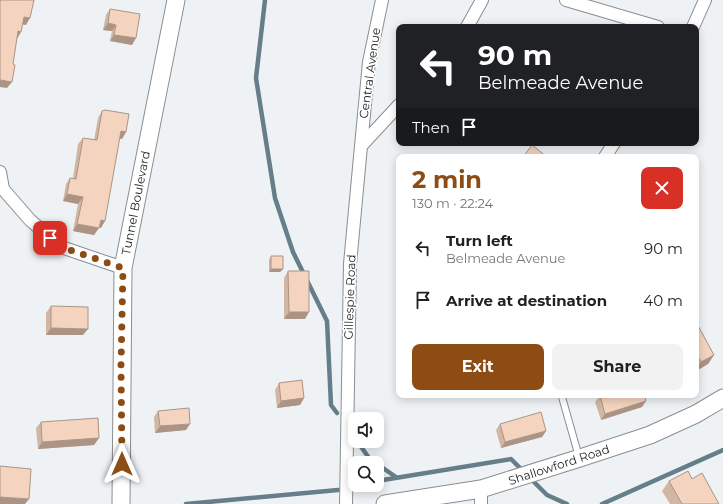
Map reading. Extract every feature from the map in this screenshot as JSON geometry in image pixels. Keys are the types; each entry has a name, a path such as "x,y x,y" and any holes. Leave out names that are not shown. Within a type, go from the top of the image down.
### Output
{"main road":[{"name":"Tunnel Boulevard","path":"121,504 123,268 176,0"},
{"name":"Shallowford Road","path":"386,504 481,496 580,458 650,434 696,414 723,398"}],"street":[{"name":"Central Avenue","path":"361,146 369,62 382,0"},
{"path":"469,24 482,0"},
{"path":"566,0 648,24"},
{"path":"694,24 705,0"},
{"path":"361,146 396,108"},
{"name":"Gillespie Road","path":"346,504 350,264 361,146"},
{"path":"0,172 2,188 30,220 61,247 123,268"}],"lane":[{"path":"562,398 580,458"}],"building":[{"path":"0,0 34,0 30,18 24,17 21,32 18,31 12,82 0,80"},
{"path":"110,9 140,14 136,38 114,35 116,25 108,23"},
{"path":"105,110 129,114 126,132 121,131 105,221 101,220 99,228 77,224 83,197 67,194 70,178 76,179 83,138 97,140 102,111"},
{"path":"531,146 533,146 543,154 525,154"},
{"path":"271,256 283,256 283,269 271,269"},
{"path":"288,271 309,271 309,312 289,312"},
{"path":"51,306 88,307 88,329 51,328"},
{"path":"699,328 714,355 701,362 699,358"},
{"path":"302,380 304,398 281,401 279,383"},
{"path":"601,398 645,398 646,401 605,414"},
{"path":"189,408 190,424 160,426 158,411"},
{"path":"541,412 546,431 505,442 500,424"},
{"path":"98,418 99,438 42,442 41,422"},
{"path":"0,466 31,469 29,499 0,497"},
{"path":"688,471 692,479 702,473 719,504 682,504 669,481"}],"waterway":[{"path":"265,0 256,78 275,198 293,252 327,321 331,405 337,413"},
{"path":"362,448 368,456"},
{"path":"602,504 723,450"},
{"path":"384,480 511,459 522,470"},
{"path":"384,469 396,477"},
{"path":"532,480 547,495 567,504"},
{"path":"186,504 338,490"}],"route":[{"path":"50,238 61,247 123,268 121,366 122,464"}]}
